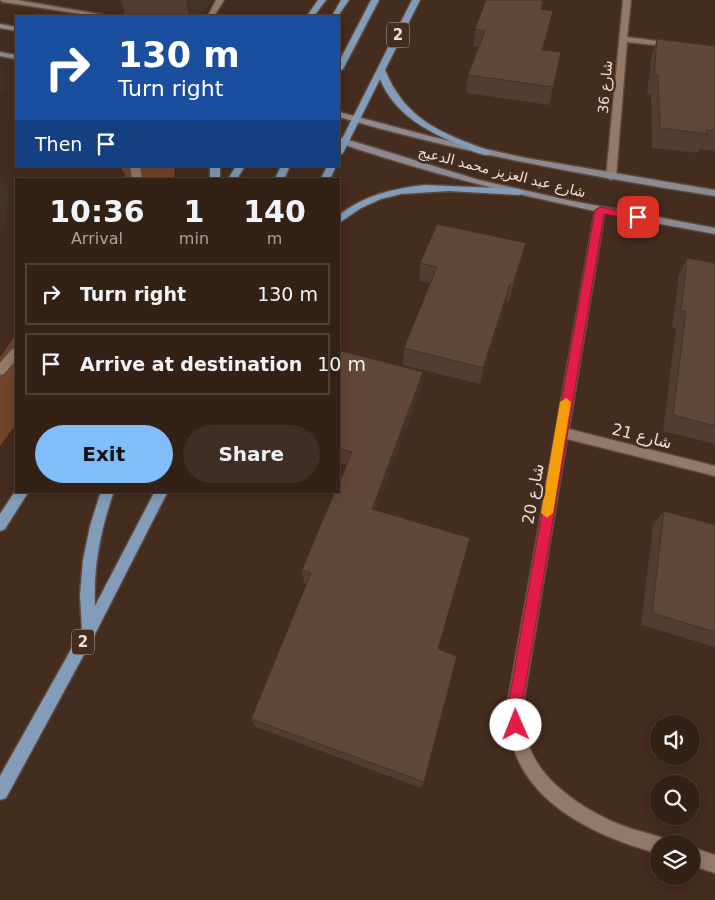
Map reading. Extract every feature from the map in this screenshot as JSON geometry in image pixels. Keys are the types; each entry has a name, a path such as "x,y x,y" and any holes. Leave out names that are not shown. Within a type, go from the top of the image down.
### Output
{"main road":[{"path":"311,15 322,0"},
{"path":"336,15 345,0"},
{"path":"340,67 375,0"},
{"name":"2","path":"340,141 355,119 416,0"},
{"path":"381,70 390,94 412,116 445,137 488,153"},
{"path":"233,178 240,167"},
{"path":"340,219 359,205 373,198 405,191 519,192"},
{"path":"0,525 22,493"},
{"path":"89,631 86,599 87,567 92,537 107,493"},
{"name":"2","path":"0,792 89,631 161,493"}],"street":[{"path":"4,0 100,15"},
{"path":"212,15 220,0"},
{"name":"شارع 36","path":"611,177 627,0"},
{"path":"0,26 15,29"},
{"path":"623,39 678,46"},
{"path":"0,54 15,57"},
{"name":"شارع عبد العزيز محمد الدعيج","path":"340,114 422,138 488,153 611,177 715,193"},
{"name":"شارع عبد العزيز محمد الدعيج","path":"340,141 442,174 600,210 715,230"},
{"name":"شارع 20","path":"600,210 560,432 515,706 520,746 540,778 579,811 602,824 650,842"},
{"path":"0,371 15,353"},
{"name":"شارع 21","path":"560,432 715,471"},
{"path":"700,859 715,864"}],"shaded area":[{"path":"121,167 175,167 174,178 123,178 125,175"},
{"path":"15,336 15,425 0,446 0,358"}],"building":[{"path":"486,0 543,0 541,9 553,11 542,50 561,52 553,87 468,75 485,31 475,29"},
{"path":"657,39 715,46 715,131 706,130 707,134 660,128 658,75 654,75"},
{"path":"437,224 526,243 513,284 510,284 483,368 404,348 437,267 420,263"},
{"path":"687,258 715,263 715,426 673,415 686,311 681,311"},
{"path":"341,351 423,372 372,509 470,538 438,649 457,656 424,782 251,719 311,573 302,570 334,493 340,493 340,481 352,452 340,448"},
{"path":"664,511 715,525 715,632 652,613"}],"slow traffic":[{"path":"547,513 566,402"}],"route":[{"path":"516,725 515,706 560,432 600,210 638,217"}]}
